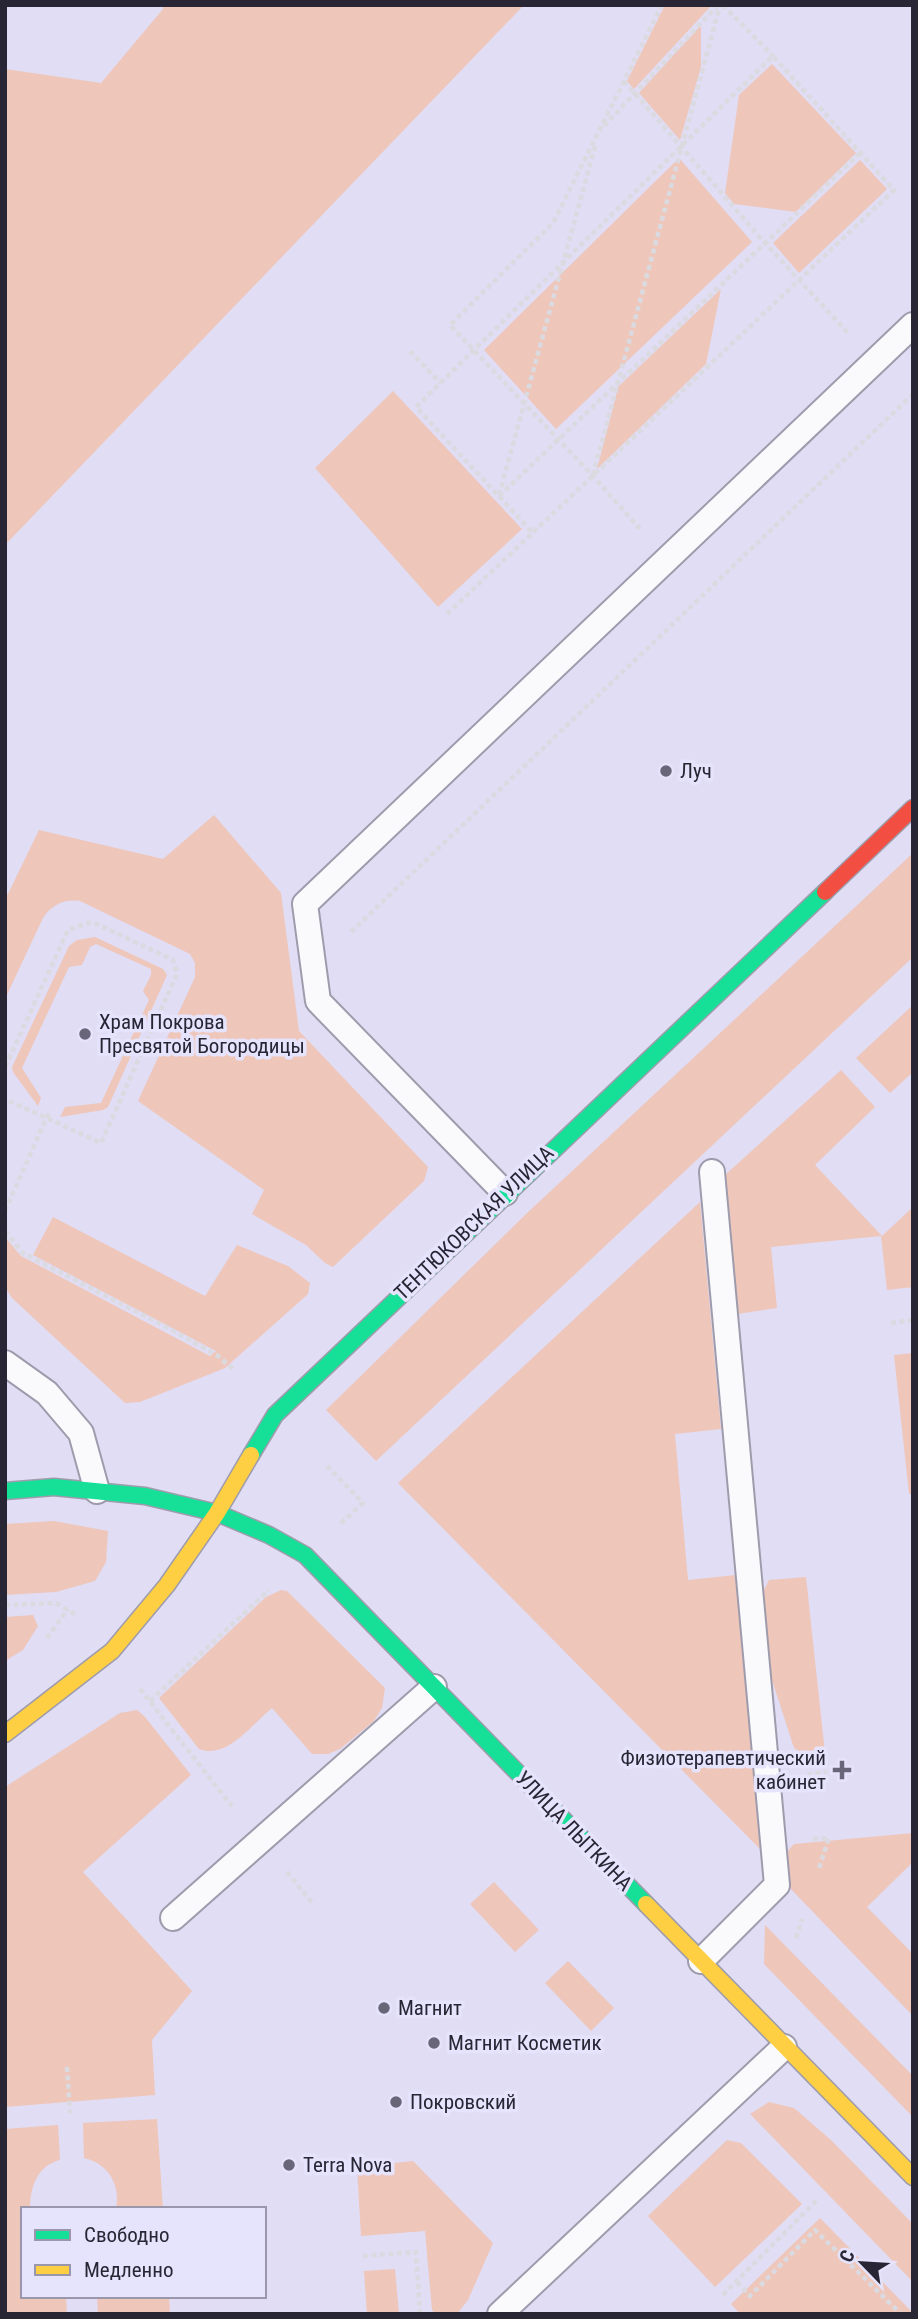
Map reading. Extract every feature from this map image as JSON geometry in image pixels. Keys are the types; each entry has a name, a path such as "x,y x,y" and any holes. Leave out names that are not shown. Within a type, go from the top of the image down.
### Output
{"street":[{"name":"ТЕНТЮКОВСКАЯ УЛИЦА","path":"5,1734 111,1651 167,1586 217,1513 275,1415 505,1193 913,808"},
{"path":"5,1490 54,1487 145,1496 217,1513"},
{"name":"УЛИЦА ЛЫТКИНА","path":"217,1513 269,1535 305,1555 913,2177"}],"lane":[{"path":"505,1193 318,1001 306,904 913,325"},
{"path":"701,1961 777,1885 712,1172"},
{"path":"5,1363 47,1393 81,1433 97,1491"},
{"path":"173,1918 434,1687"},
{"path":"502,2313 785,2047"}],"path":[{"path":"662,5 553,223 450,325 593,475 666,559"},
{"path":"447,614 894,190 772,56 720,5"},
{"path":"498,496 599,131 720,5"},
{"path":"593,475 720,5"},
{"path":"533,533 416,407 772,56"},
{"path":"624,81 765,243 874,362"},
{"path":"498,496 860,153"},
{"path":"410,351 440,383"},
{"path":"355,927 913,394"},
{"path":"5,1067 68,930 88,923 97,924 173,960 177,974 101,1143 48,1114 5,1099"},
{"path":"5,1211 48,1114"},
{"path":"5,1231 23,1253 172,1330 218,1356 234,1370"},
{"path":"891,1323 913,1320"},
{"path":"327,1466 363,1503 337,1526"},
{"path":"149,1701 273,1587"},
{"path":"5,1605 56,1604 77,1615 111,1651 313,1904"},
{"path":"800,1776 827,1772"},
{"path":"67,2067 69,2113"},
{"path":"723,2295 817,2200"},
{"path":"737,2282 750,2295 815,2230 901,2314"},
{"path":"363,2256 416,2252 420,2314"}],"shaded area":[{"path":"163,5 524,5 5,545 5,69 101,83 163,9"},
{"path":"665,5 712,5 634,89 627,81"},
{"path":"701,25 701,67 680,140 639,93"},
{"path":"772,64 856,153 796,212 734,204 725,193 739,95"},
{"path":"679,158 752,242 556,429 484,350"},
{"path":"860,160 887,189 799,273 773,243"},
{"path":"721,289 706,364 597,469 618,387"},
{"path":"393,391 522,529 438,607 315,468"},
{"path":"214,815 281,893 299,1031 428,1167 424,1181 333,1267 306,1245 252,1214 264,1190 138,1101 195,977 195,963 190,954 80,901 63,902 54,906 43,918 5,999 5,900 39,830 163,859"},
{"path":"913,853 913,957 376,1461 326,1410 525,1215"},
{"path":"95,937 163,969 167,975 108,1107 60,1117 65,1107 101,1103 149,1000 143,991 151,969 96,944 90,947 82,965 69,967 22,1068 41,1098 38,1106 12,1067 69,946 77,940"},
{"path":"913,1005 913,1072 890,1093 856,1058"},
{"path":"841,1070 875,1107 815,1165 882,1236 913,1207 913,1287 887,1290 881,1236 771,1247 777,1308 737,1314 725,1175"},
{"path":"700,1202 721,1429 675,1434 688,1580 736,1575 760,1849 398,1483"},
{"path":"53,1217 205,1296 237,1245 288,1266 310,1283 308,1294 225,1368 140,1402 125,1403 12,1298 5,1287 5,1237 21,1256 210,1356 216,1351 33,1255"},
{"path":"913,1353 913,1494 909,1494 894,1355"},
{"path":"54,1521 108,1531 106,1562 95,1581 56,1592 5,1595 5,1524"},
{"path":"806,1577 825,1753 804,1755 794,1748 772,1680 763,1592 769,1580"},
{"path":"281,1590 287,1591 385,1688 382,1708 374,1721 340,1749 328,1754 312,1754 272,1708 229,1745 209,1751 199,1749 159,1698 266,1597"},
{"path":"33,1615 38,1626 23,1650 5,1661 5,1617"},
{"path":"137,1710 191,1775 83,1872 192,1991 152,2040 155,2095 5,2107 5,1787 120,1713"},
{"path":"913,1833 913,1862 867,1907 913,1954 913,2016 789,1887 785,1876 786,1853 794,1844"},
{"path":"494,1882 539,1930 515,1952 470,1904"},
{"path":"765,1925 913,2076 913,2117 764,1964"},
{"path":"568,1961 614,2008 591,2031 545,1983"},
{"path":"769,2102 794,2108 831,2140 913,2224 913,2282 750,2114"},
{"path":"157,2119 163,2207 116,2207 116,2192 111,2176 100,2165 84,2158 83,2123"},
{"path":"58,2125 60,2160 40,2172 33,2185 30,2207 21,2207 21,2298 66,2298 67,2314 5,2314 5,2129"},
{"path":"727,2140 741,2143 802,2204 715,2287 648,2216"},
{"path":"413,2161 493,2243 468,2300 457,2314 435,2314 432,2310 425,2231 361,2236 357,2167"},
{"path":"820,2218 913,2314 740,2314 731,2304"},
{"path":"395,2269 399,2314 367,2314 364,2271"},
{"path":"97,2298 169,2298 170,2314 98,2314"}],"traffic: fast":[{"path":"251,1455 275,1415 825,892"},
{"path":"5,1491 54,1487 145,1496 217,1513 269,1535 305,1555 646,1904"}],"traffic: slow":[{"path":"5,1734 112,1651 167,1585 217,1513 251,1455"},
{"path":"646,1904 913,2177"}],"traffic: jam":[{"path":"825,892 913,808"}],"place":[{"name":"Луч","path":"666,771"},
{"name":"Храм Покрова Пресвятой Богородицы","path":"85,1034"},
{"name":"Физиотерапевтический кабинет","path":"842,1770"},
{"name":"Магнит","path":"384,2008"},
{"name":"Магнит Косметик","path":"434,2043"},
{"name":"Покровский","path":"396,2102"},
{"name":"Terra Nova","path":"289,2165"}]}
